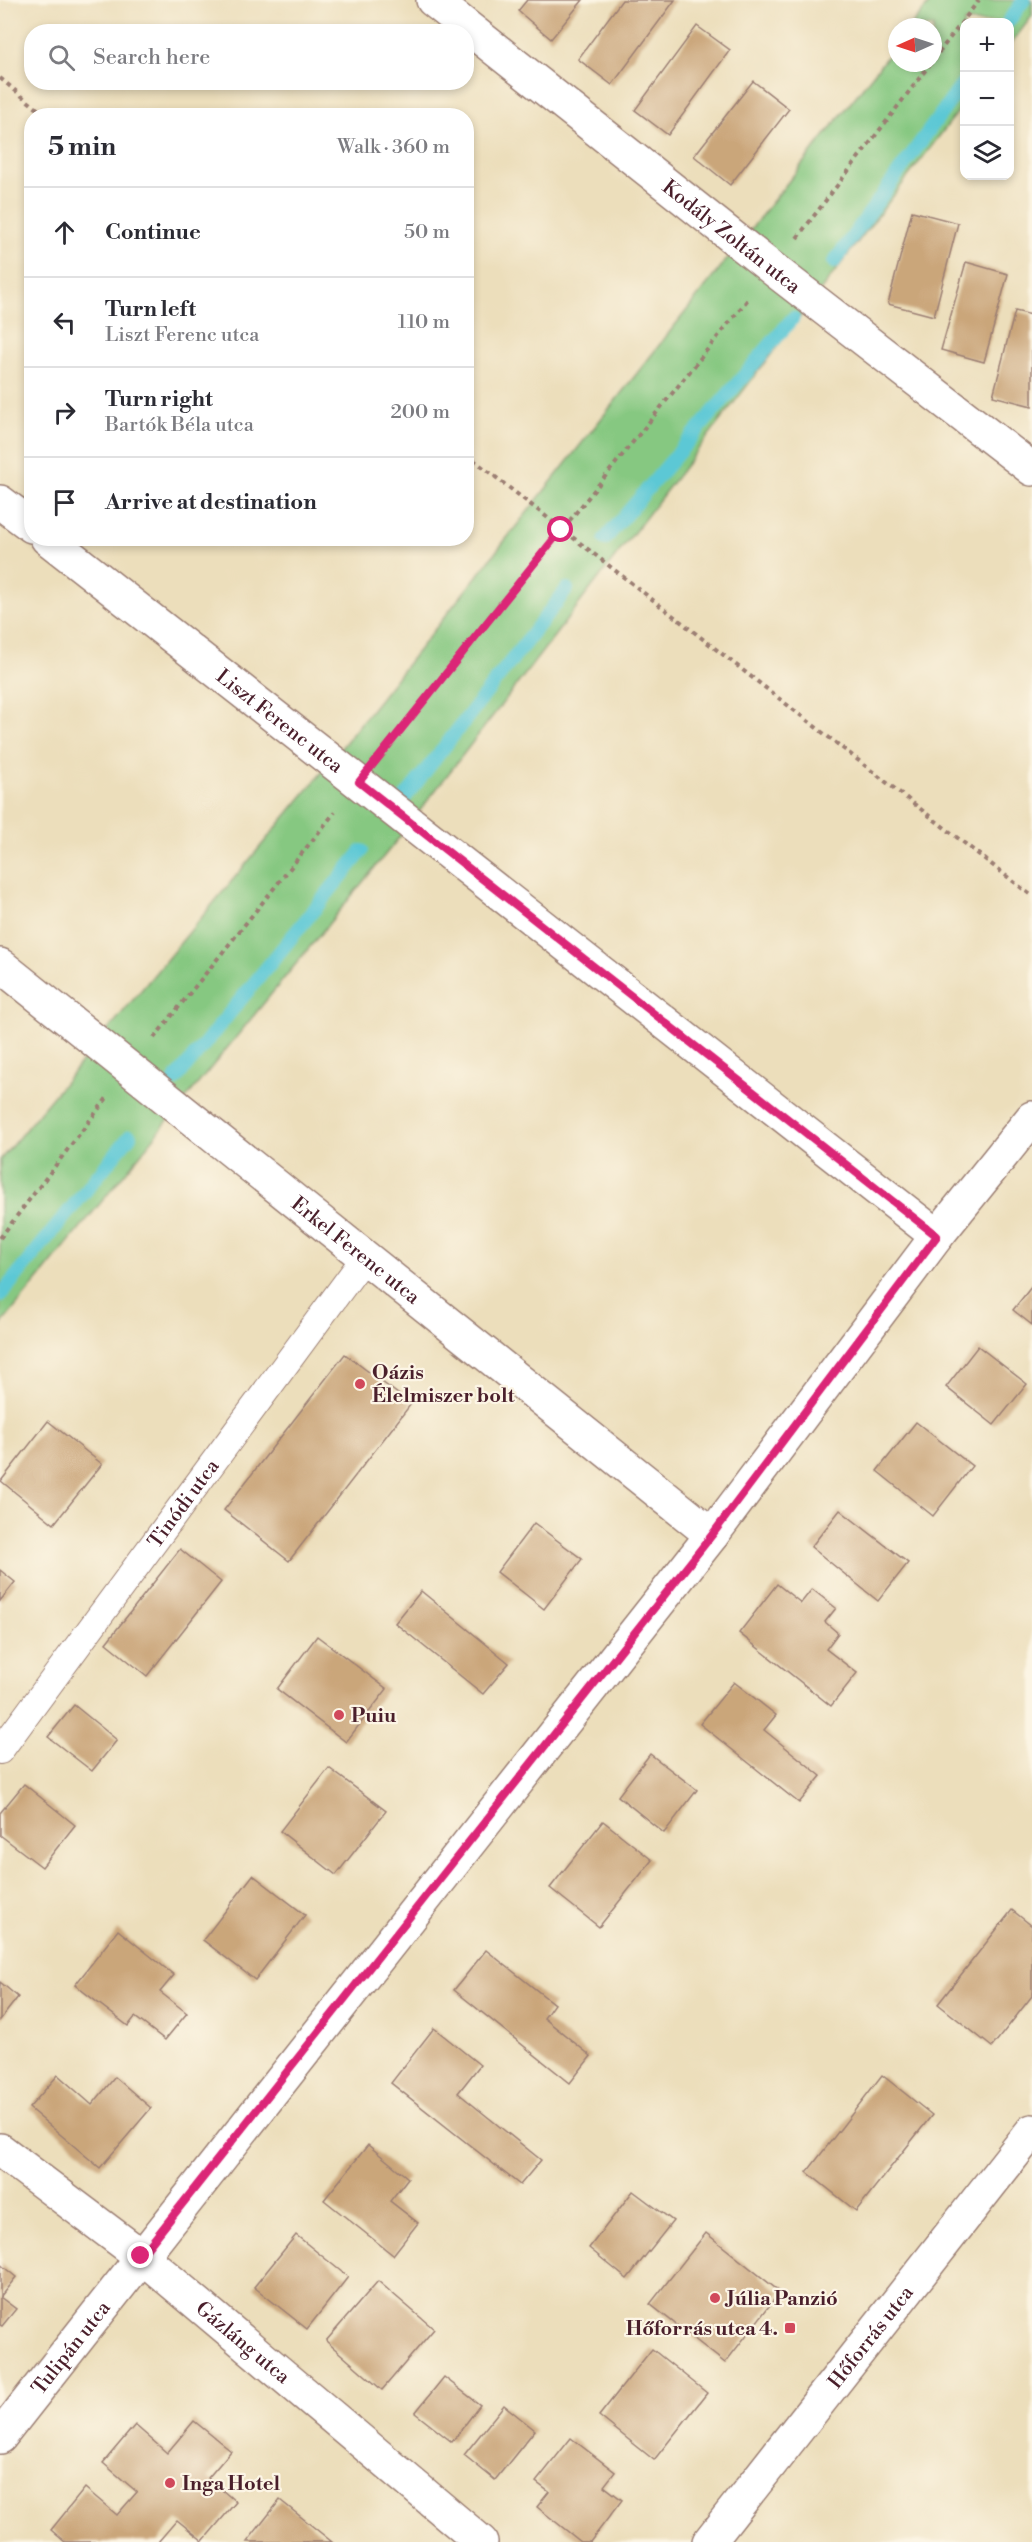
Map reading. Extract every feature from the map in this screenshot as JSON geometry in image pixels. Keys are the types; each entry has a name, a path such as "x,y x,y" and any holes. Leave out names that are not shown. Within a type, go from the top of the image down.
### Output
{"street":[{"name":"Kodály Zoltán utca","path":"433,0 463,24"},
{"name":"Kodály Zoltán utca","path":"474,32 1032,469"},
{"path":"0,502 24,520"},
{"name":"Liszt Ferenc utca","path":"57,546 937,1236"},
{"name":"Erkel Ferenc utca","path":"0,965 712,1535"},
{"name":"Tulipán utca","path":"0,2437 712,1535 937,1236 1032,1118"},
{"name":"Hőforrás utca","path":"709,2542 1032,2131"},
{"name":"Gázláng utca","path":"0,2150 141,2256 481,2542"}],"lane":[{"name":"Tinódi utca","path":"0,1751 365,1257"}],"path":[{"path":"942,49 979,0"},
{"path":"0,1238 130,1068 773,268 924,72"},
{"path":"0,78 36,108"},
{"path":"474,460 1032,896"}],"green space":[{"path":"932,0 1032,0 1032,16 1014,40 1014,18 960,18 960,109 398,839 0,1326 0,1160 319,776 888,55 888,72 942,72 942,18 917,18"}],"building":[{"path":"527,0 583,0 551,39 518,11"},
{"path":"622,0 675,0 612,85 578,59"},
{"path":"697,26 730,50 668,135 635,110"},
{"path":"753,81 789,109 730,185 694,156"},
{"path":"912,211 958,223 934,316 888,304"},
{"path":"966,262 1008,274 984,362 941,350"},
{"path":"1015,311 1032,315 1032,406 993,396"},
{"path":"1032,1286 1032,1325 1013,1310"},
{"path":"978,1346 1027,1384 994,1425 946,1387"},
{"path":"345,1354 411,1404 289,1561 224,1510"},
{"path":"48,1421 102,1464 54,1524 1,1481"},
{"path":"916,1422 972,1466 933,1516 877,1471"},
{"path":"840,1510 908,1563 878,1601 811,1547"},
{"path":"534,1523 582,1559 544,1609 497,1572"},
{"path":"180,1549 221,1582 147,1676 106,1643"},
{"path":"0,1570 15,1582 0,1601"},
{"path":"777,1584 801,1603 812,1589 836,1608 825,1622 838,1633 826,1649 857,1673 831,1706 739,1633"},
{"path":"421,1591 509,1663 483,1694 395,1623"},
{"name":"Puiu","path":"317,1636 387,1689 346,1742 277,1689"},
{"path":"734,1682 776,1715 764,1730 821,1776 799,1803 700,1724"},
{"path":"74,1705 117,1740 92,1771 48,1737"},
{"path":"650,1754 697,1790 664,1833 618,1796"},
{"path":"329,1768 386,1811 336,1875 280,1831"},
{"path":"24,1784 75,1825 42,1867 0,1835 0,1813"},
{"path":"603,1821 652,1860 599,1927 550,1888"},
{"path":"253,1875 305,1915 255,1980 203,1940"},
{"path":"1012,1910 1032,1926 1032,1996 992,2047 938,2004"},
{"path":"118,1930 174,1975 160,1992 187,2013 165,2040 135,2017 128,2026 75,1985"},
{"path":"486,1950 554,2004 544,2018 591,2056 570,2083 454,1990"},
{"path":"0,1982 18,1997 0,2020"},
{"path":"434,2028 480,2065 458,2093 541,2160 520,2185 391,2083"},
{"path":"58,2075 92,2105 115,2077 151,2108 100,2168 29,2108"},
{"path":"882,2075 932,2115 856,2211 807,2172"},
{"path":"368,2145 408,2178 390,2201 418,2223 393,2255 324,2200"},
{"path":"633,2191 673,2221 627,2279 589,2248"},
{"name":"Júlia Panzió","path":"706,2233 780,2292 725,2363 650,2304"},
{"path":"296,2235 348,2277 307,2329 254,2287"},
{"path":"0,2264 16,2277 0,2297"},
{"path":"378,2281 434,2329 382,2390 326,2341"},
{"path":"0,2297 16,2309 2,2326 0,2325"},
{"path":"652,2349 707,2393 654,2460 599,2416"},
{"path":"444,2377 480,2405 452,2442 415,2413"},
{"path":"504,2405 535,2430 495,2480 464,2455"},
{"name":"Inga Hotel","path":"194,2421 231,2451 208,2478 236,2502 203,2541 177,2520 158,2542 65,2542 51,2530 85,2488 117,2515 137,2492 103,2463 135,2425 167,2453"},
{"path":"571,2438 615,2472 604,2486 622,2500 590,2542 581,2542 537,2507 549,2492 536,2482"},
{"path":"280,2500 332,2542 247,2542"}],"waterway":[{"path":"1011,18 1024,0"},
{"path":"834,262 960,88"},
{"path":"605,539 793,318"},
{"path":"403,800 567,589"},
{"path":"175,1080 362,851"},
{"path":"0,1296 130,1136"}],"place":[{"name":"Oázis Élelmiszer bolt","path":"360,1384"},
{"name":"Puiu","path":"339,1715"},
{"name":"Júlia Panzió","path":"715,2298"},
{"name":"Hőforrás utca 4.","path":"790,2328"},
{"name":"Inga Hotel","path":"170,2483"}],"route":[{"path":"141,2256 712,1535 937,1236 359,782 561,530"}]}
